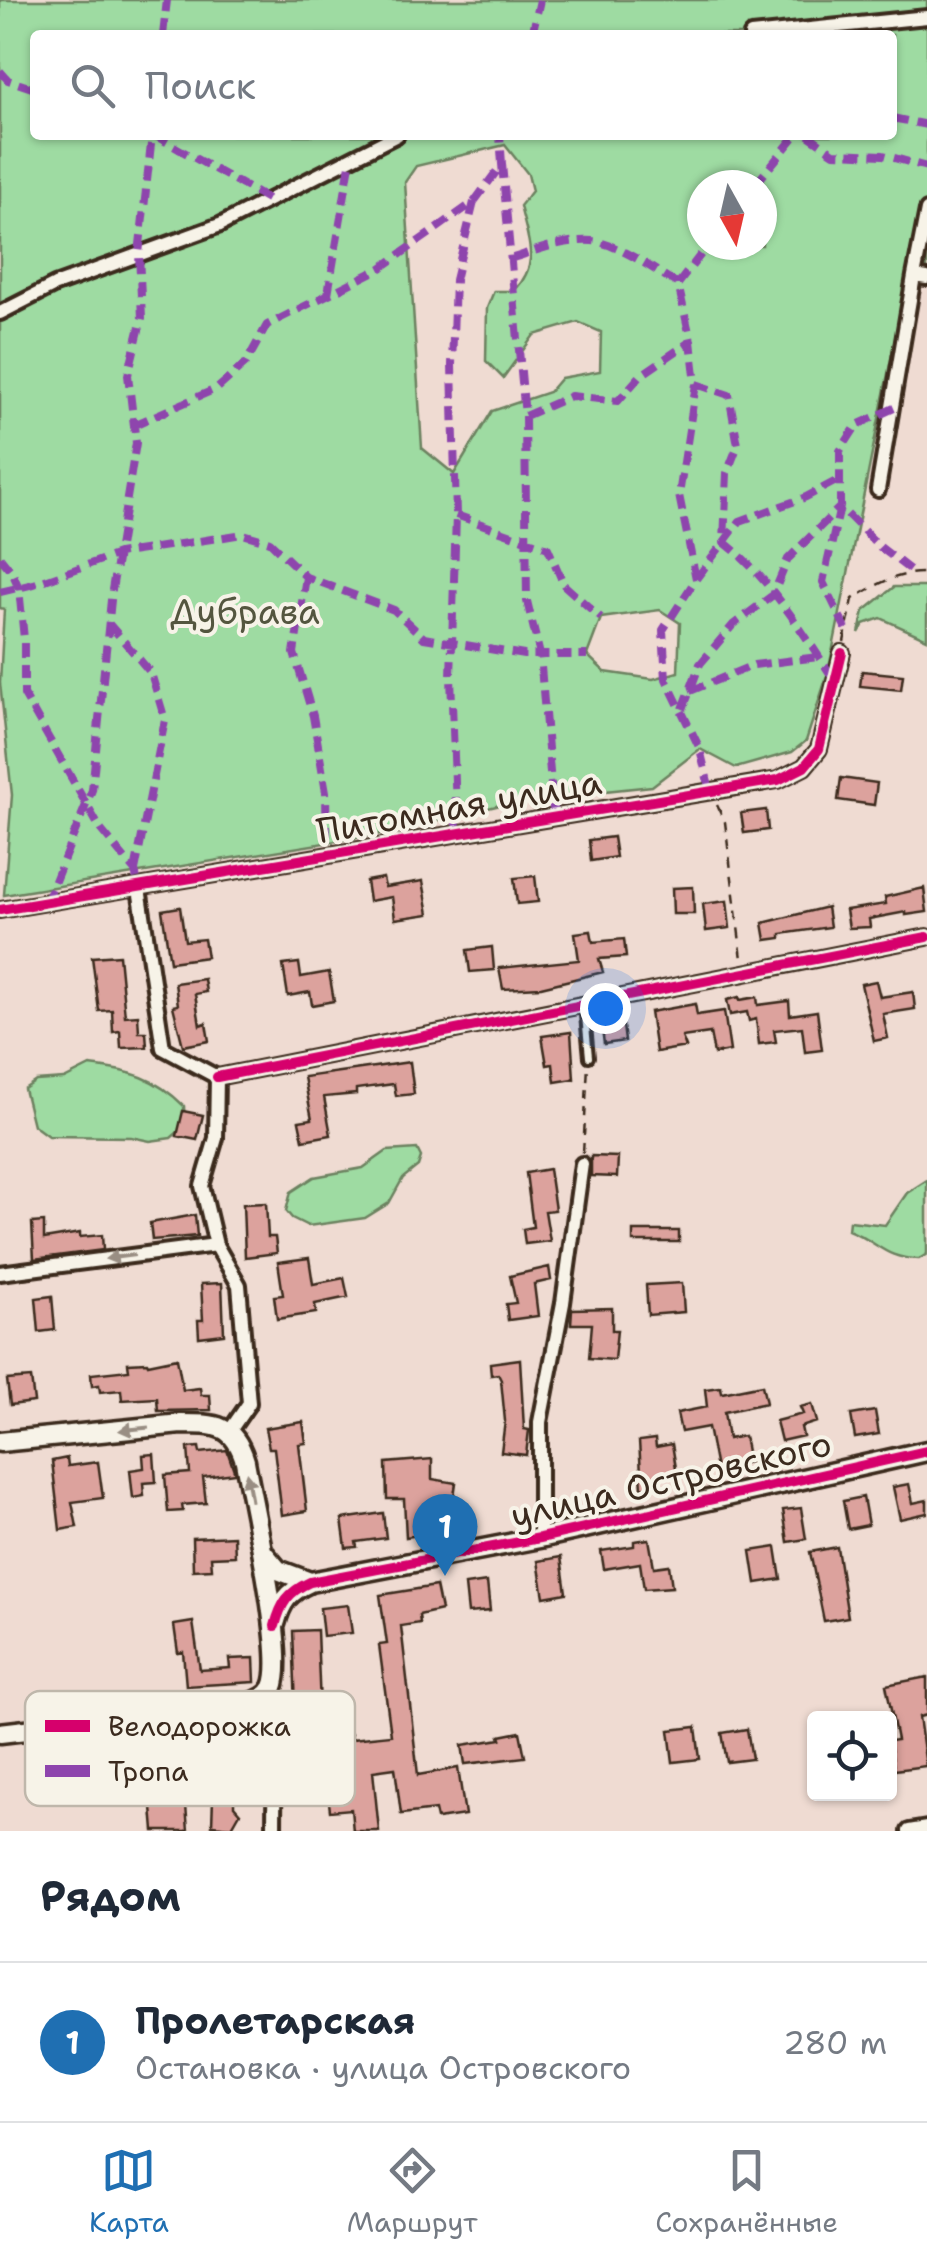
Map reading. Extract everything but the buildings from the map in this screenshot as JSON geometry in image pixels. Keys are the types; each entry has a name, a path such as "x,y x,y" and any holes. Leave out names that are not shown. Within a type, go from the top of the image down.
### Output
{"street":[{"path":"800,30 927,17"},
{"path":"0,312 56,285 220,225 387,140"},
{"path":"878,490 921,277 927,210"},
{"name":"Питомная улица","path":"0,910 778,780 804,767 819,750 842,653"},
{"path":"139,888 163,1048 216,1076 927,937"},
{"path":"216,1076 216,1138 202,1186 216,1244 238,1284 249,1403 229,1432"},
{"path":"540,1538 540,1422 582,1164"},
{"path":"0,1273 216,1244"},
{"path":"0,1442 181,1424 206,1424 237,1439 245,1461 275,1626 275,1691"},
{"name":"улица Островского","path":"310,1582 540,1538 927,1450"},
{"path":"260,1548 278,1570 310,1582"},
{"path":"275,1626 287,1595 310,1582"},
{"path":"270,1691 275,1682"},
{"path":"0,1733 25,1730"},
{"path":"908,1831 927,1828"}],"lane":[{"path":"584,1004 588,1057"}],"path":[{"path":"842,653 853,599 878,583 914,572 927,574"},
{"path":"710,790 725,822 743,972"},
{"path":"582,1164 588,1057"}],"green space":[{"name":"Дубрава","path":"0,0 927,0 927,271 909,269 828,673 806,741 792,752 736,768 700,749 652,786 521,800 386,833 4,895 12,795 0,683 4,609 0,608","holes":["505,145 528,174 532,191 520,206 530,261 514,291 494,291 487,308 486,361 503,378 534,335 578,322 601,332 600,371 561,378 549,392 492,411 454,474 422,448 405,182 416,166","660,610 680,623 678,672 653,679 605,672 587,655 601,618"]},
{"path":"894,587 927,587 927,639 881,618 864,624 859,633 864,611"},
{"path":"90,1066 130,1073 163,1088 184,1106 185,1126 171,1138 150,1141 131,1137 48,1136 33,1125 24,1089 36,1081 64,1079"},
{"path":"417,1149 421,1157 418,1166 403,1178 389,1203 365,1218 308,1226 286,1211 291,1192 314,1177 363,1168 387,1151"},
{"path":"927,1180 927,1254 919,1259 898,1256 848,1230 849,1221 885,1225 907,1193"}],"marked path":[{"path":"164,30 167,0"},
{"path":"533,30 540,0"},
{"path":"0,71 8,80 30,87"},
{"path":"897,119 927,125"},
{"path":"46,903 92,790 112,590 136,443 128,375 142,318 139,254 151,140"},
{"path":"163,140 269,200"},
{"path":"134,425 218,388 246,363 267,325 381,268 474,202 502,164 500,140"},
{"path":"767,170 792,140"},
{"path":"815,140 834,153 883,155 927,167"},
{"path":"328,294 351,158"},
{"path":"502,164 525,416 527,601 540,655 554,819"},
{"path":"457,835 451,677 456,515 452,365 455,280 474,202"},
{"path":"513,258 562,243 592,241 624,252 678,284"},
{"path":"696,260 678,284 696,384 679,495 696,579"},
{"path":"525,416 571,396 618,401 640,376 691,341"},
{"path":"696,384 729,395 738,445 727,473 724,542 771,589 835,681"},
{"path":"894,408 857,425 840,451 840,507 880,547 914,573"},
{"path":"710,790 700,749 666,679 663,630 740,521 806,497 840,479"},
{"path":"840,507 823,582 846,629"},
{"path":"683,709 700,664 733,625 773,595 788,559 840,507"},
{"path":"456,515 548,548 564,585 601,618"},
{"path":"0,592 118,554 243,534 270,542 306,577 394,610 424,638 524,655 587,655"},
{"path":"0,557 19,588 24,695 101,830 135,871 139,888"},
{"path":"306,577 294,653 313,716 326,792 327,857"},
{"path":"109,624 151,673 165,720 135,871"},
{"path":"690,691 754,665 818,657"}],"cycle path":[{"path":"0,910 778,780 804,767 819,749 842,653"},
{"path":"217,1077 927,937"},
{"path":"275,1626 286,1599 310,1582 540,1538 927,1451"}],"place":[{"name":"Пролетарская","path":"445,1576"}]}
